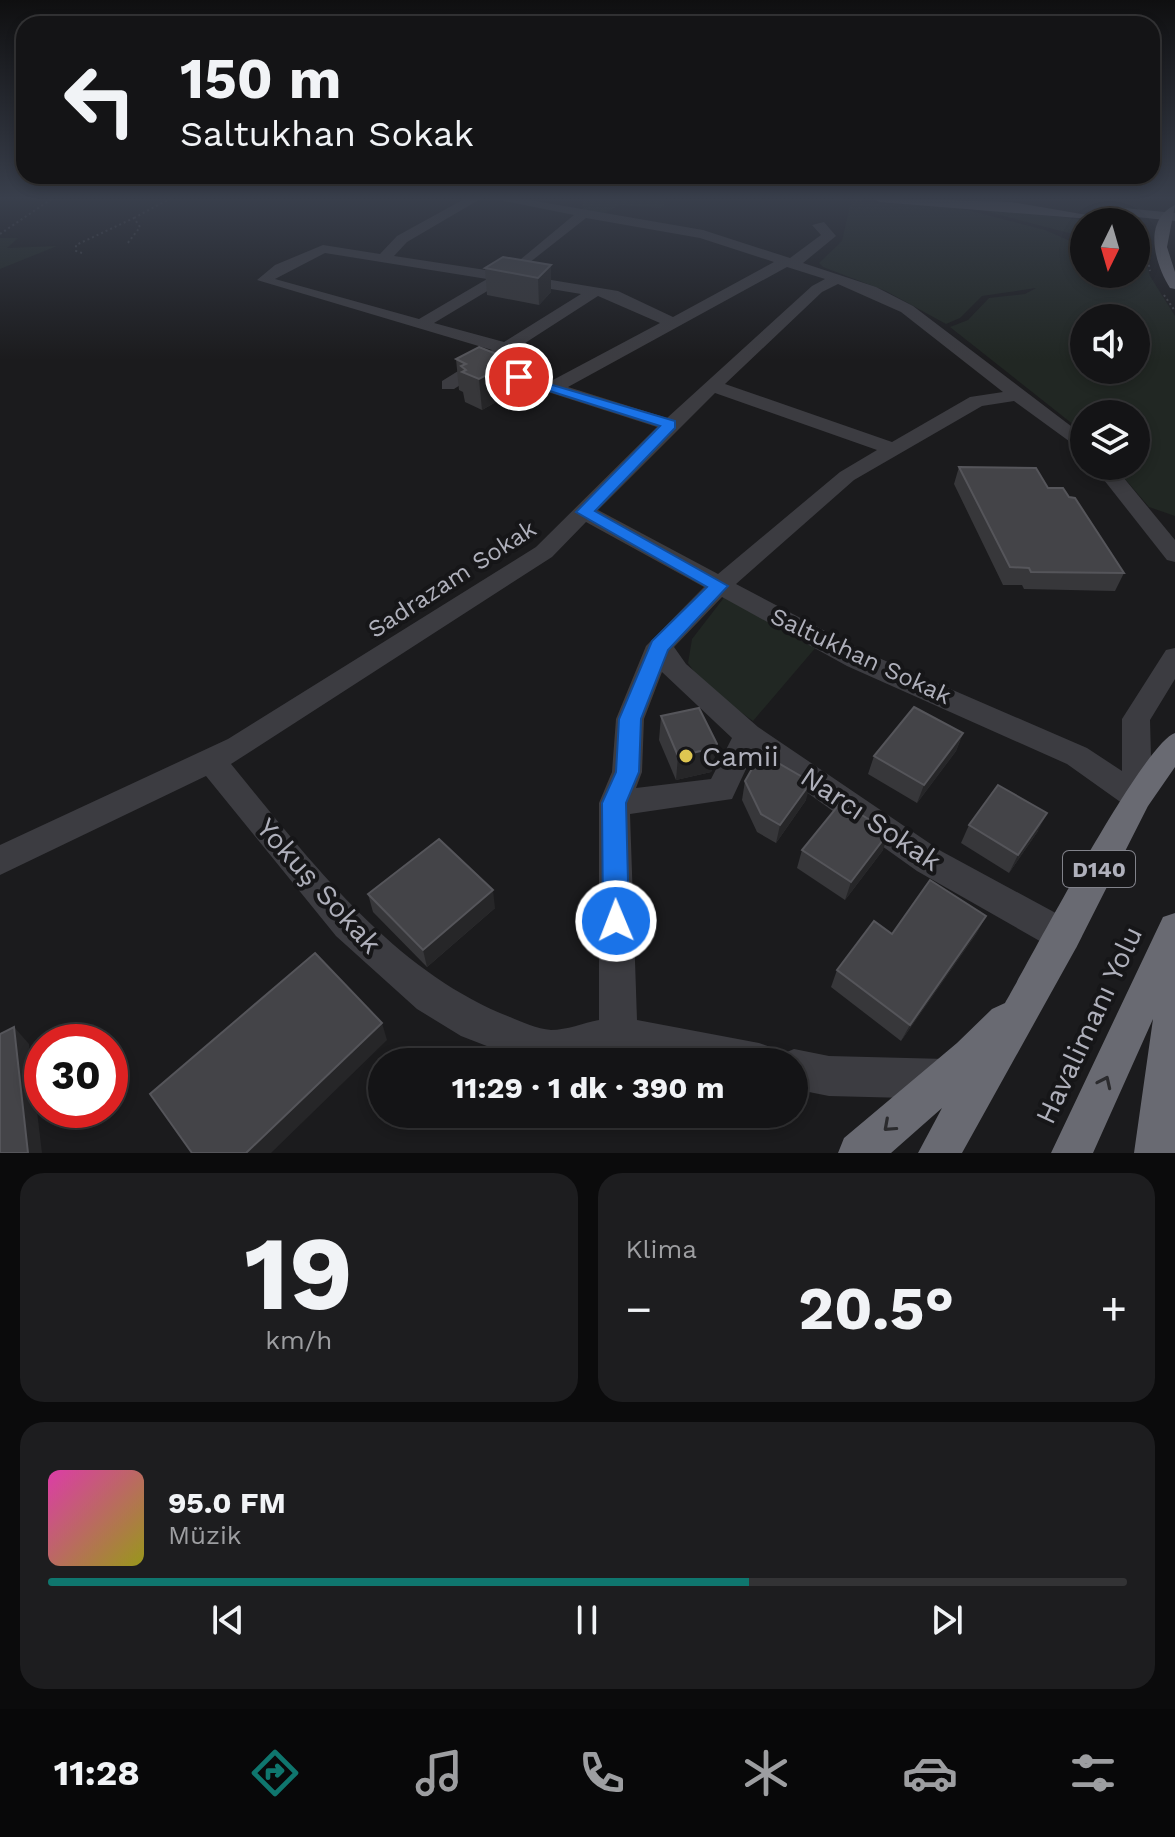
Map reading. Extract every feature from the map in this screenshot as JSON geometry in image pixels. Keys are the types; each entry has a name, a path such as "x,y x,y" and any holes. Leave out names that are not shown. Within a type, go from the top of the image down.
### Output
{"highway":[{"path":"1163,252 1163,262 1175,285"},
{"name":"D140","path":"939,1153 1064,936 1137,797 1175,744"},
{"path":"1155,1153 1173,1007 1174,933"},
{"name":"Havalimanı Yolu","path":"1072,1153 1174,933"},
{"path":"859,1153 946,1079 1029,998"}],"street":[{"path":"317,252 264,280 505,348"},
{"path":"342,252 596,291 630,300 675,324"},
{"path":"384,258 390,252"},
{"path":"423,323 504,276 535,252"},
{"path":"756,252 900,304 1070,435"},
{"path":"552,388 806,252"},
{"name":"Sadrazam Sokak","path":"0,861 238,747 544,552 670,425 817,289 837,279"},
{"path":"448,385 596,291"},
{"path":"480,365 670,425"},
{"path":"712,386 891,448"},
{"path":"618,1038 614,803 627,772 630,719 659,646 719,586 847,476 977,401 1019,395"},
{"path":"1114,480 1175,555"},
{"name":"Saltukhan Sokak","path":"584,512 856,659 1077,756 1137,797"},
{"name":"Narcı Sokak","path":"659,646 676,671 748,735 929,861 1064,936"},
{"path":"1137,797 1136,719 1175,657"},
{"path":"614,803 721,790 748,735"},
{"name":"Yokuş Sokak","path":"211,761 281,849 367,944 460,1017 507,1037 550,1049 618,1038 688,1048"},
{"path":"808,1072 829,1076 946,1079"}],"shaded area":[{"path":"0,252 43,252 0,269"},
{"path":"831,252 1070,252 1070,288 1150,288 1150,276 1175,316 1175,516 1149,507 1126,480 1150,480 1150,400 1070,400 1070,422 950,327 968,320 989,298 1025,294 1036,288 982,296 960,318 946,324 886,291 819,263"},
{"path":"726,595 817,646 753,721 704,686 688,663 692,639"}],"building":[{"path":"503,257 551,265 538,278 485,268"},
{"path":"479,347 514,361 479,379 462,372 466,370 461,366 466,364 456,359"},
{"path":"959,467 1036,468 1048,488 1063,488 1069,497 1075,498 1124,573 1031,572 1029,568 1010,567"},
{"path":"914,707 963,733 924,785 874,756"},
{"path":"699,708 717,744 714,748 678,756 661,716"},
{"path":"761,753 811,782 780,825 761,814 745,781"},
{"path":"998,785 1047,813 1018,855 969,825"},
{"path":"841,802 889,832 851,882 802,850"},
{"path":"439,839 493,890 423,950 368,894"},
{"path":"930,880 986,916 910,1025 837,970 874,921 892,934"},
{"path":"315,953 382,1023 246,1153 192,1153 150,1094"},
{"path":"14,1027 28,1153 0,1153 0,1034"}],"place":[{"name":"Camii","path":"686,756"}],"route":[{"path":"519,377 670,425 584,512 719,586 659,646 630,719 624,788 614,803 616,921"}]}
